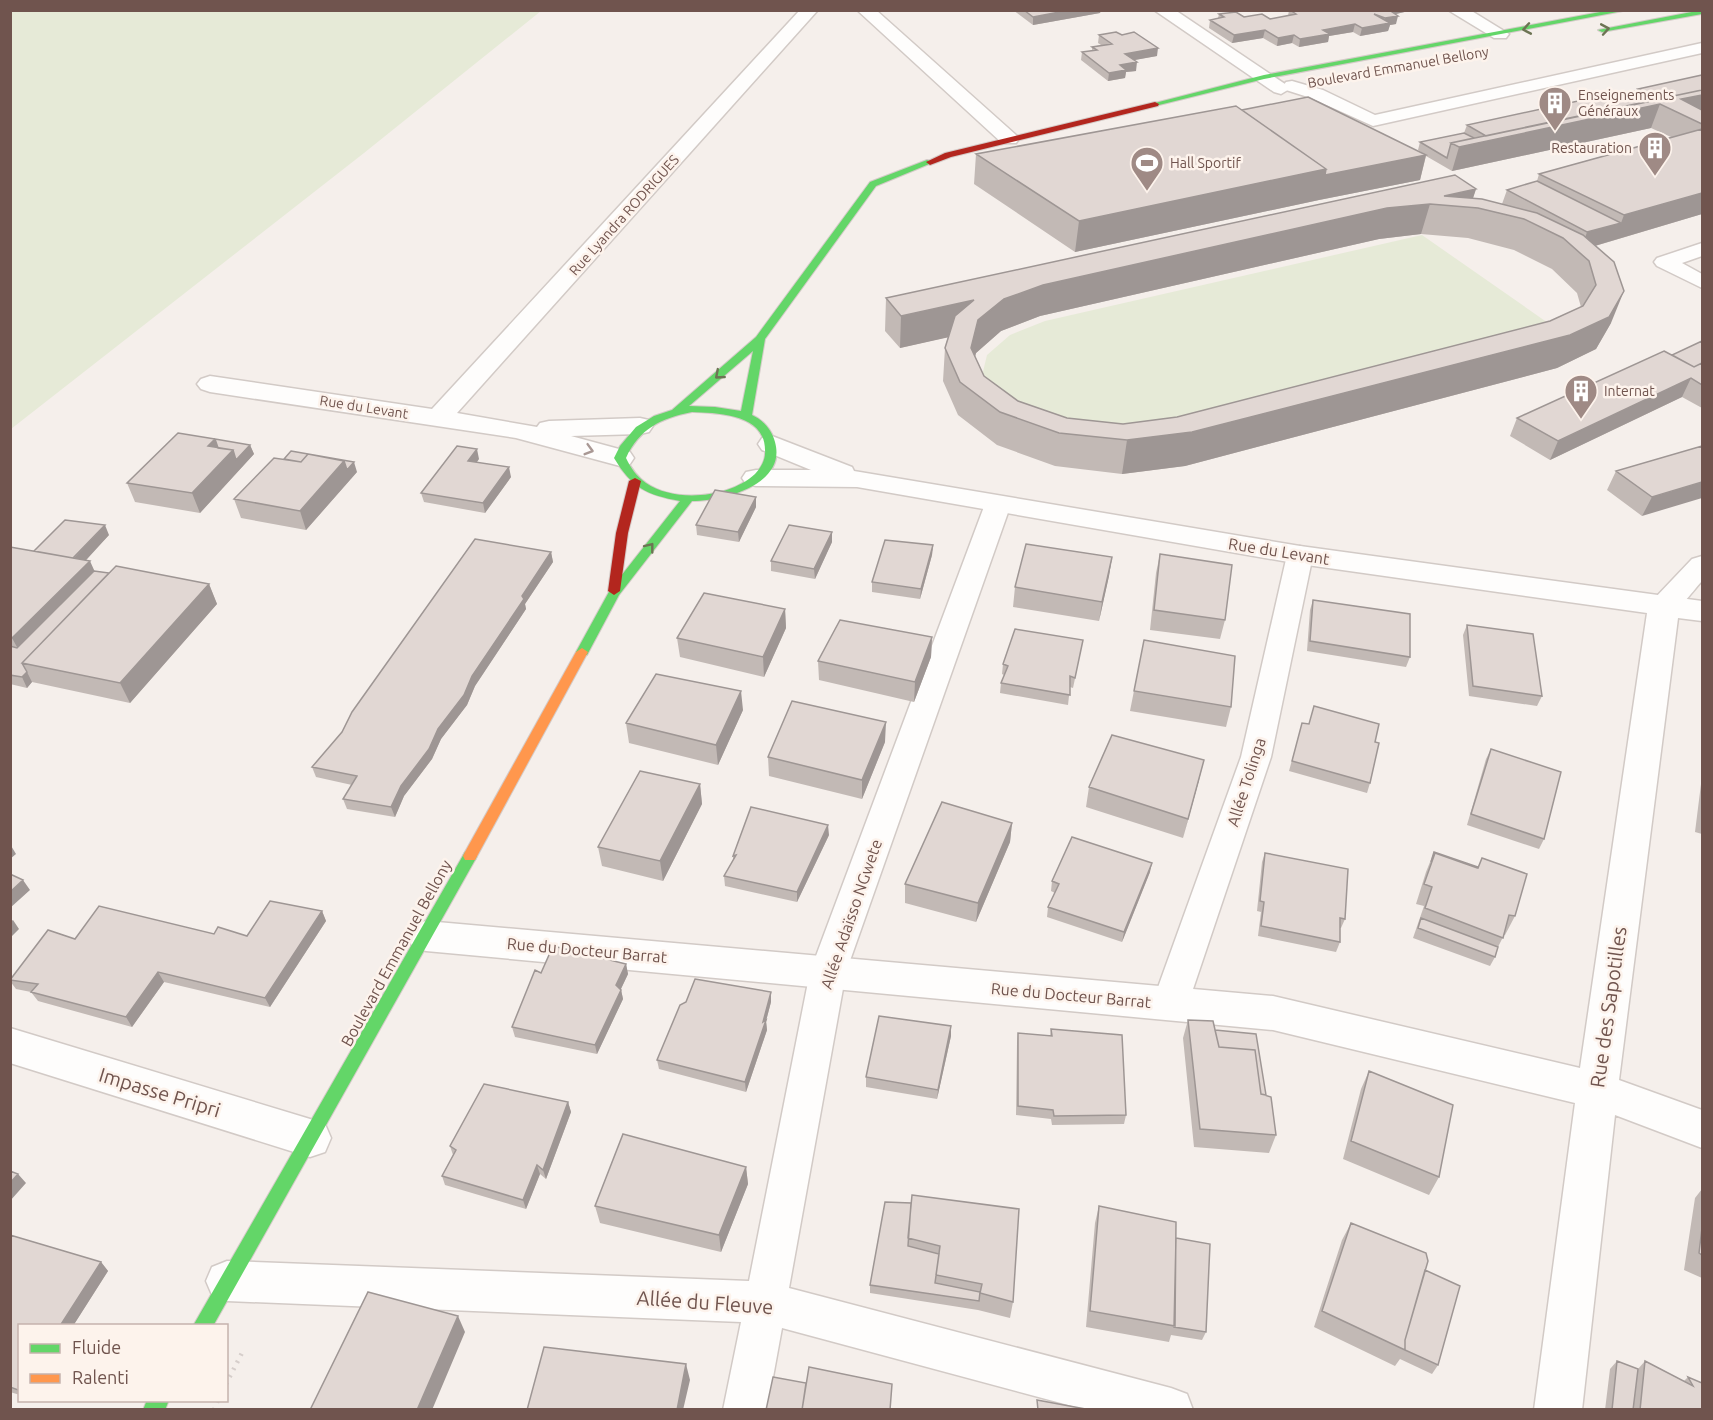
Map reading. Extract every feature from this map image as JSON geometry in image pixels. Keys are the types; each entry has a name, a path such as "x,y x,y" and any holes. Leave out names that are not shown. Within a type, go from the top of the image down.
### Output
{"street":[{"name":"Rue Lyandra RODRIGUES","path":"437,419 810,10"},
{"path":"865,10 1009,139"},
{"path":"1162,10 1264,77 1287,87"},
{"path":"1456,10 1500,34"},
{"name":"Boulevard Emmanuel Bellony","path":"677,411 760,339 873,184 948,155 1264,77 1625,10"},
{"path":"1585,33 1702,12"},
{"name":"Boulevard Emmanuel Bellony","path":"1092,118 1287,87 1433,60"},
{"name":"Boulevard Emmanuel Bellony","path":"746,416 760,339"},
{"name":"Rue du Levant","path":"210,384 518,430 620,458"},
{"path":"720,410 746,416 765,429 772,444 771,462 756,478 733,491 689,498 646,488 627,475 620,458 625,441 640,426 677,411 720,410"},
{"name":"Rue du Levant","path":"518,430 640,426"},
{"name":"Rue du Levant","path":"772,444 858,479"},
{"name":"Rue du Levant","path":"756,478 858,479 1300,555 1702,610"},
{"name":"Boulevard Emmanuel Bellony","path":"614,593 622,533 635,482"},
{"name":"Boulevard Emmanuel Bellony","path":"202,1324 426,936 614,593 689,498"},
{"name":"Rue des Sapotilles","path":"1558,1410 1597,1090 1664,606"},
{"name":"Rue du Docteur Barrat","path":"426,936 1273,1013 1597,1090 1702,1129"},
{"name":"Impasse Pripri","path":"10,1046 310,1138"}],"lane":[{"path":"1287,87 1317,94 1373,121 1702,48"},
{"path":"1702,249 1664,262 1702,282"},
{"name":"Allée Adaïsso NGwete","path":"745,1410 828,972 998,504"},
{"name":"Allée Tolinga","path":"1170,1004 1256,757 1300,555"},
{"path":"1664,606 1702,566"},
{"name":"Allée du Fleuve","path":"227,1281 764,1302 1171,1410"}],"green space":[{"path":"11,10 541,11 364,153 11,429"},
{"path":"1422,235 1571,339 1068,445 981,380 987,355 1010,335 1045,321"}],"building":[{"path":"1024,10 1070,10 1033,17"},
{"path":"1290,10 1389,10 1398,16 1385,18 1374,14 1390,23 1362,28 1355,24 1323,30 1330,34 1300,39 1294,35 1278,38 1265,30 1234,35 1210,20 1224,17 1219,14 1236,12 1244,17 1262,14 1270,19 1296,14"},
{"path":"1116,32 1122,35 1134,32 1158,48 1125,54 1137,62 1120,65 1126,70 1109,73 1082,52 1097,50 1092,47 1112,44 1099,35"},
{"path":"1702,75 1702,90 1659,99 1638,89"},
{"path":"1702,90 1702,95 1681,99 1702,110 1702,124 1660,104 1459,147 1451,143"},
{"path":"1624,91 1647,102 1486,136 1467,125"},
{"path":"1308,97 1426,155 1325,175 1326,169 1242,110"},
{"path":"1236,106 1326,169 1079,221 976,154"},
{"path":"1702,129 1702,193 1624,215 1539,174"},
{"path":"1464,133 1474,138 1451,143 1447,158 1420,142"},
{"path":"1455,175 1476,189 1444,196 1482,199 1537,213 1583,235 1614,262 1624,291 1609,317 1570,335 1192,432 1127,440 1059,433 1000,412 960,382 945,348 955,316 974,300 901,316 886,298","holes":["1430,204 1478,208 1524,219 1563,238 1589,261 1596,285 1583,306 1550,321 1177,417 1123,424 1067,418 1018,401 984,376 971,348 978,320 1004,299 1043,285 1387,208"]},
{"path":"1537,181 1621,223 1587,232 1507,190"},
{"path":"1702,341 1702,363 1694,367 1672,355"},
{"path":"1664,351 1694,367 1702,363 1702,385 1691,378 1558,441 1517,418"},
{"path":"178,433 215,439 208,446 233,450 192,493 127,483"},
{"path":"215,439 250,445 236,460 233,450 218,448"},
{"path":"457,446 477,449 468,461 509,467 483,503 421,493"},
{"path":"1702,446 1702,482 1652,497 1616,471"},
{"path":"291,451 354,462 347,470 344,461 308,454 301,462 284,459"},
{"path":"308,454 344,461 300,511 234,499 274,458 301,462"},
{"path":"715,490 756,497 738,532 696,525"},
{"path":"65,520 105,525 73,558 34,551"},
{"path":"789,525 832,532 814,569 771,561"},
{"path":"475,539 551,552 522,596 524,599 472,676 464,695 438,729 429,749 401,786 391,807 343,799 357,776 312,767 342,732 352,712"},
{"path":"885,540 933,545 921,589 872,582"},
{"path":"1026,544 1112,557 1102,602 1015,587"},
{"path":"10,547 90,561 12,638 10,638"},
{"path":"1160,554 1232,565 1225,620 1154,610"},
{"path":"116,566 209,584 120,683 22,663"},
{"path":"94,571 109,573 22,663 27,672 22,677 10,675 10,646 17,648"},
{"path":"704,593 785,609 763,657 677,638"},
{"path":"1313,600 1410,614 1410,657 1310,641"},
{"path":"840,620 932,637 915,682 818,661"},
{"path":"1467,625 1533,634 1542,696 1473,686"},
{"path":"1015,629 1083,640 1075,678 1070,676 1070,695 1001,683 1008,666 1003,664"},
{"path":"1144,640 1235,656 1231,707 1134,691"},
{"path":"656,674 741,691 716,745 626,723"},
{"path":"792,701 886,722 862,780 768,757"},
{"path":"1314,706 1379,724 1375,742 1379,743 1370,783 1292,761 1302,723 1309,724"},
{"path":"1112,735 1204,760 1188,819 1089,787"},
{"path":"1491,749 1561,772 1544,839 1471,814"},
{"path":"640,771 700,784 660,861 598,847"},
{"path":"942,802 1012,823 978,903 905,884"},
{"path":"751,807 828,825 797,892 724,876 736,855 733,856"},
{"path":"1072,837 1152,863 1124,932 1048,907 1059,884 1052,881"},
{"path":"1434,852 1478,867 1435,853 1431,862"},
{"path":"1265,853 1348,869 1345,919 1340,918 1340,942 1261,926 1264,902 1260,901"},
{"path":"1435,853 1478,868 1482,858 1527,874 1515,916 1509,915 1503,938 1425,908 1432,887 1424,884"},
{"path":"10,874 23,880 10,892"},
{"path":"270,901 322,911 265,998 158,972 126,1017 31,992 38,984 10,980 48,930 75,939 99,906 214,934 218,927 247,936"},
{"path":"1421,918 1498,947 1495,957 1418,928"},
{"path":"553,946 626,964 616,985 621,990 595,1045 512,1027 535,970 541,973"},
{"path":"695,979 771,992 763,1022 766,1020 745,1082 657,1060 680,1005 686,1002"},
{"path":"879,1016 951,1026 938,1090 866,1077"},
{"path":"1188,1020 1213,1021 1219,1047 1255,1050 1261,1094 1271,1097 1276,1135 1200,1129"},
{"path":"1051,1029 1122,1035 1126,1115 1054,1116 1053,1110 1018,1106 1018,1033 1052,1036"},
{"path":"1215,1030 1256,1034 1266,1095 1261,1094 1255,1050 1219,1047"},
{"path":"1369,1071 1453,1105 1439,1177 1351,1141"},
{"path":"484,1084 568,1102 543,1170 537,1165 523,1200 442,1176 456,1150 450,1146"},
{"path":"623,1134 746,1167 719,1235 595,1206"},
{"path":"10,1171 18,1174 10,1183"},
{"path":"912,1195 1019,1209 1013,1302 980,1293 982,1284 936,1275 940,1246 908,1238"},
{"path":"885,1202 911,1203 908,1246 939,1254 935,1283 980,1292 979,1301 870,1285"},
{"path":"1099,1206 1176,1222 1175,1326 1090,1311"},
{"path":"1351,1223 1426,1253 1428,1261 1405,1340 1405,1350 1322,1311"},
{"path":"1702,1228 1702,1255 1699,1253"},
{"path":"10,1235 101,1262 61,1324 18,1324 18,1390 10,1387"},
{"path":"1176,1238 1210,1244 1206,1332 1174,1327"},
{"path":"1425,1270 1460,1286 1438,1365 1405,1350 1405,1340"},
{"path":"368,1292 458,1316 417,1410 310,1410"},
{"path":"544,1347 686,1364 677,1410 527,1410"},
{"path":"1617,1361 1638,1369 1633,1410 1612,1410"},
{"path":"1645,1361 1693,1386 1688,1377 1702,1383 1702,1410 1640,1410"},
{"path":"809,1367 892,1384 890,1410 802,1410"},
{"path":"773,1377 806,1383 802,1410 766,1410"},
{"path":"1037,1400 1091,1410 1038,1410"}],"traffic: fast":[{"path":"1155,104 1264,77 1625,10"},
{"path":"1602,30 1702,12"},
{"path":"677,411 760,339 873,184 930,162"},
{"path":"746,416 760,339"},
{"path":"692,409 728,412 752,419 761,426 768,435 771,452 765,469 756,479 721,495 680,498 661,494 644,486 629,474 620,458 632,437 648,423 658,418 692,409"},
{"path":"582,652 614,593 689,498"},
{"path":"203,1324 470,856"},
{"path":"153,1410 158,1402"}],"traffic: slow":[{"path":"470,856 582,652"}],"traffic: jam":[{"path":"930,162 948,155 1155,104"},
{"path":"614,591 622,533 635,481"}],"place":[{"name":"Enseignements Généraux","path":"1555,132"},
{"name":"Restauration","path":"1655,177"},
{"name":"Hall Sportif","path":"1147,192"},
{"name":"Internat","path":"1581,420"}]}
